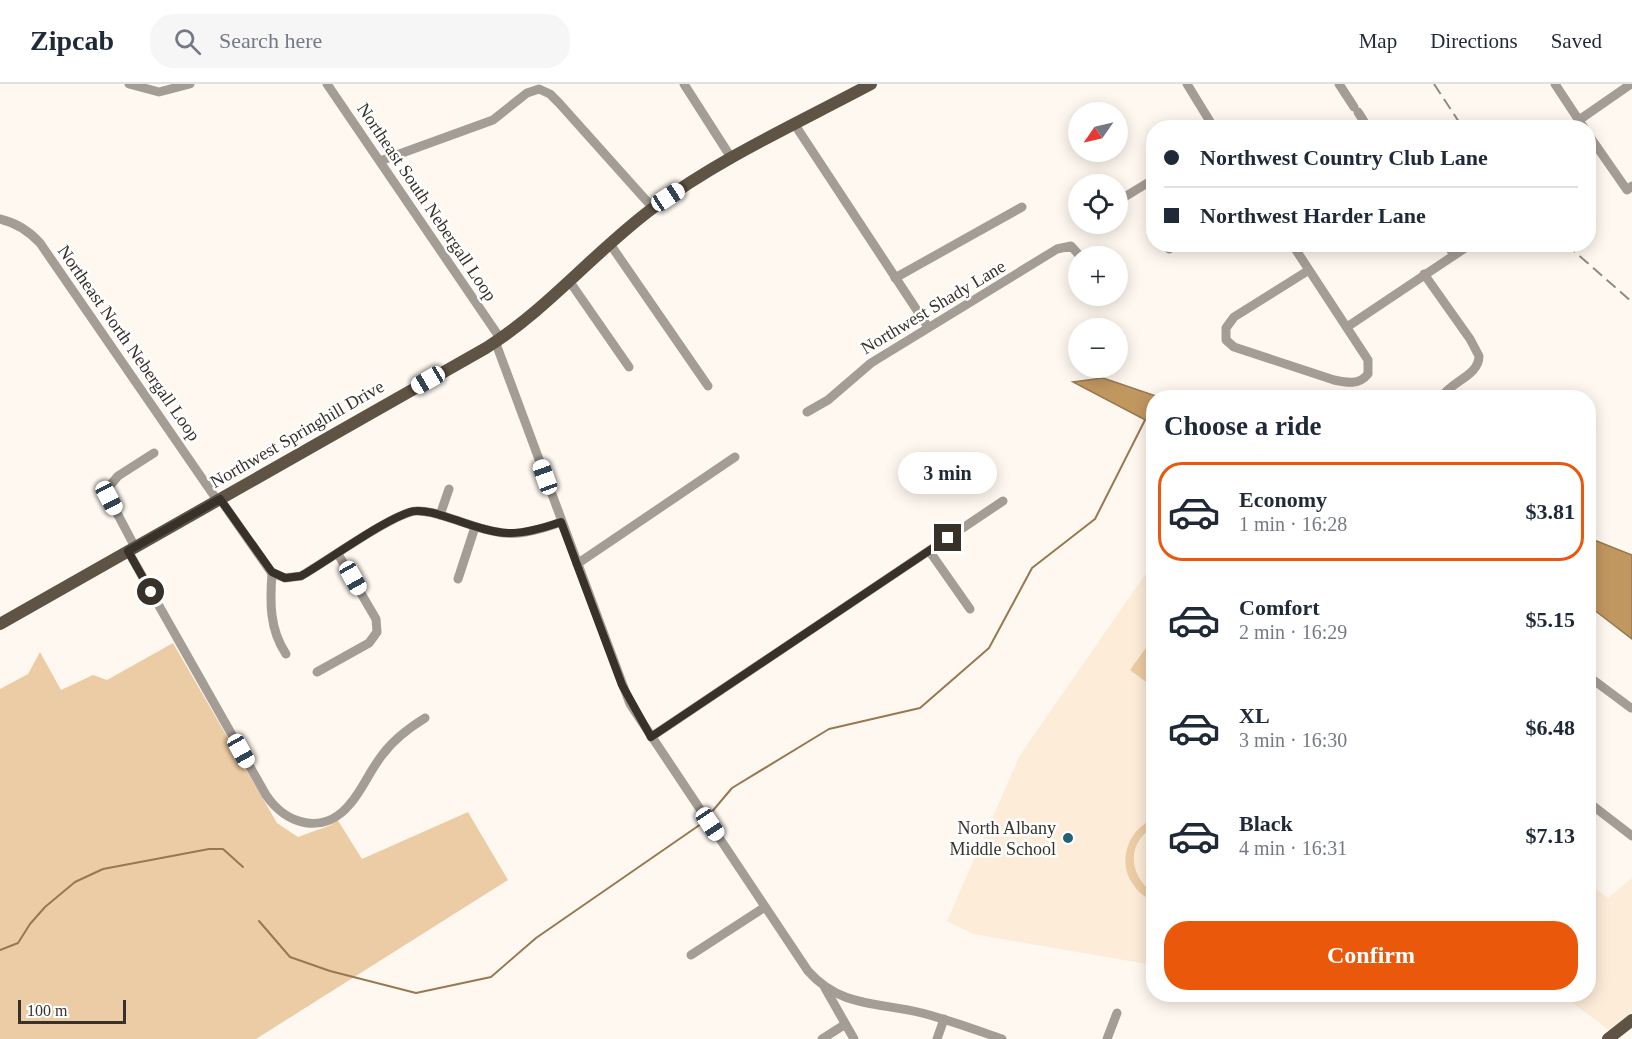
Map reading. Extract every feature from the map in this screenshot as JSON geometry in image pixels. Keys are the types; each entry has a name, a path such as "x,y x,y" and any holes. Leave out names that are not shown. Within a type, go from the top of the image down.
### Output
{"main road":[{"name":"Northwest Springhill Drive","path":"0,624 498,340 570,282 653,208 732,159 863,86"},
{"path":"1610,1039 1632,1020"}],"street":[{"path":"129,84 159,92 190,84"},
{"name":"Northeast South Nebergall Loop","path":"327,84 498,340 561,522 622,685 651,737 808,971 825,988"},
{"path":"684,84 732,159"},
{"path":"1187,84 1209,120"},
{"path":"1339,84 1363,120"},
{"path":"1555,84 1578,120"},
{"path":"1586,120 1631,84"},
{"path":"380,161 493,120 527,93 539,89 550,94 559,103 653,208"},
{"path":"795,125 928,327"},
{"path":"1596,144 1630,188"},
{"path":"1128,195 1146,183"},
{"path":"895,278 1022,207"},
{"name":"Northeast North Nebergall Loop","path":"0,219 30,232 40,243 272,573"},
{"path":"610,244 708,386"},
{"name":"Northwest Shady Lane","path":"807,412 828,400 871,363 1062,246 1068,246"},
{"path":"1297,252 1347,327 1370,365 1365,378 1356,383 1334,380 1240,349 1226,339 1226,328 1234,317 1309,270"},
{"path":"1347,327 1459,252"},
{"path":"1424,274 1470,339 1479,356 1475,369 1449,390"},
{"path":"570,282 629,367"},
{"path":"154,453 117,476 108,488 109,498 131,549 211,698 272,804 284,816 303,823 324,821 343,812 385,751 425,718"},
{"path":"577,564 735,457"},
{"path":"440,515 449,489"},
{"path":"651,737 1003,501"},
{"path":"285,654 278,643 273,625 270,601 272,573 285,578 293,578 404,514 414,511 440,515 500,534 519,535 561,522"},
{"path":"458,579 475,527"},
{"path":"930,552 969,609"},
{"path":"317,672 369,643 377,632 375,619 338,554"},
{"path":"1596,682 1631,708"},
{"path":"1596,808 1632,836"},
{"path":"691,955 765,907"},
{"path":"825,988 851,1000 944,1020 1002,1039"},
{"path":"825,988 854,1039"},
{"path":"1107,1039 1117,1013"},
{"path":"937,1039 944,1020"},
{"path":"822,1039 844,1025"}],"shaded area":[{"path":"1103,378 1146,393 1146,420 1073,382"},
{"path":"1596,541 1632,555 1632,639 1596,611"},
{"name":"North Albany Middle School","path":"1146,573 1146,964 973,934 947,921 1020,755"},
{"path":"173,643 277,823 298,837 331,825 337,819 362,859 468,812 508,880 256,1039 0,1039 0,689 28,674 40,652 61,690 93,675 107,680"},
{"path":"1146,648 1146,682 1130,670"},
{"path":"1146,823 1146,832 1138,842 1134,860 1135,869 1146,887 1146,896 1129,878 1125,858 1131,839"},
{"path":"1632,878 1632,1012 1609,1030 1571,1002 1596,1002 1596,889 1608,898"}],"waterway":[{"path":"710,814 732,788 829,729 920,708 989,648 1032,568 1095,519 1145,420"},
{"path":"259,921 290,957 330,971 416,993 491,977 536,938 701,824"},
{"path":"0,950 18,943 30,924 45,907 75,882 103,869 209,849 223,849 243,867"}],"railway":[{"path":"1434,84 1458,120"},
{"path":"1575,252 1632,302"}],"place":[{"name":"North Albany Middle School","path":"1068,838"}],"route":[{"path":"151,592 128,551 220,499 261,559 277,576 285,578 301,576 394,519 414,511 440,515 492,532 510,535 530,533 561,522 622,685 635,714 651,737 948,538"}]}
